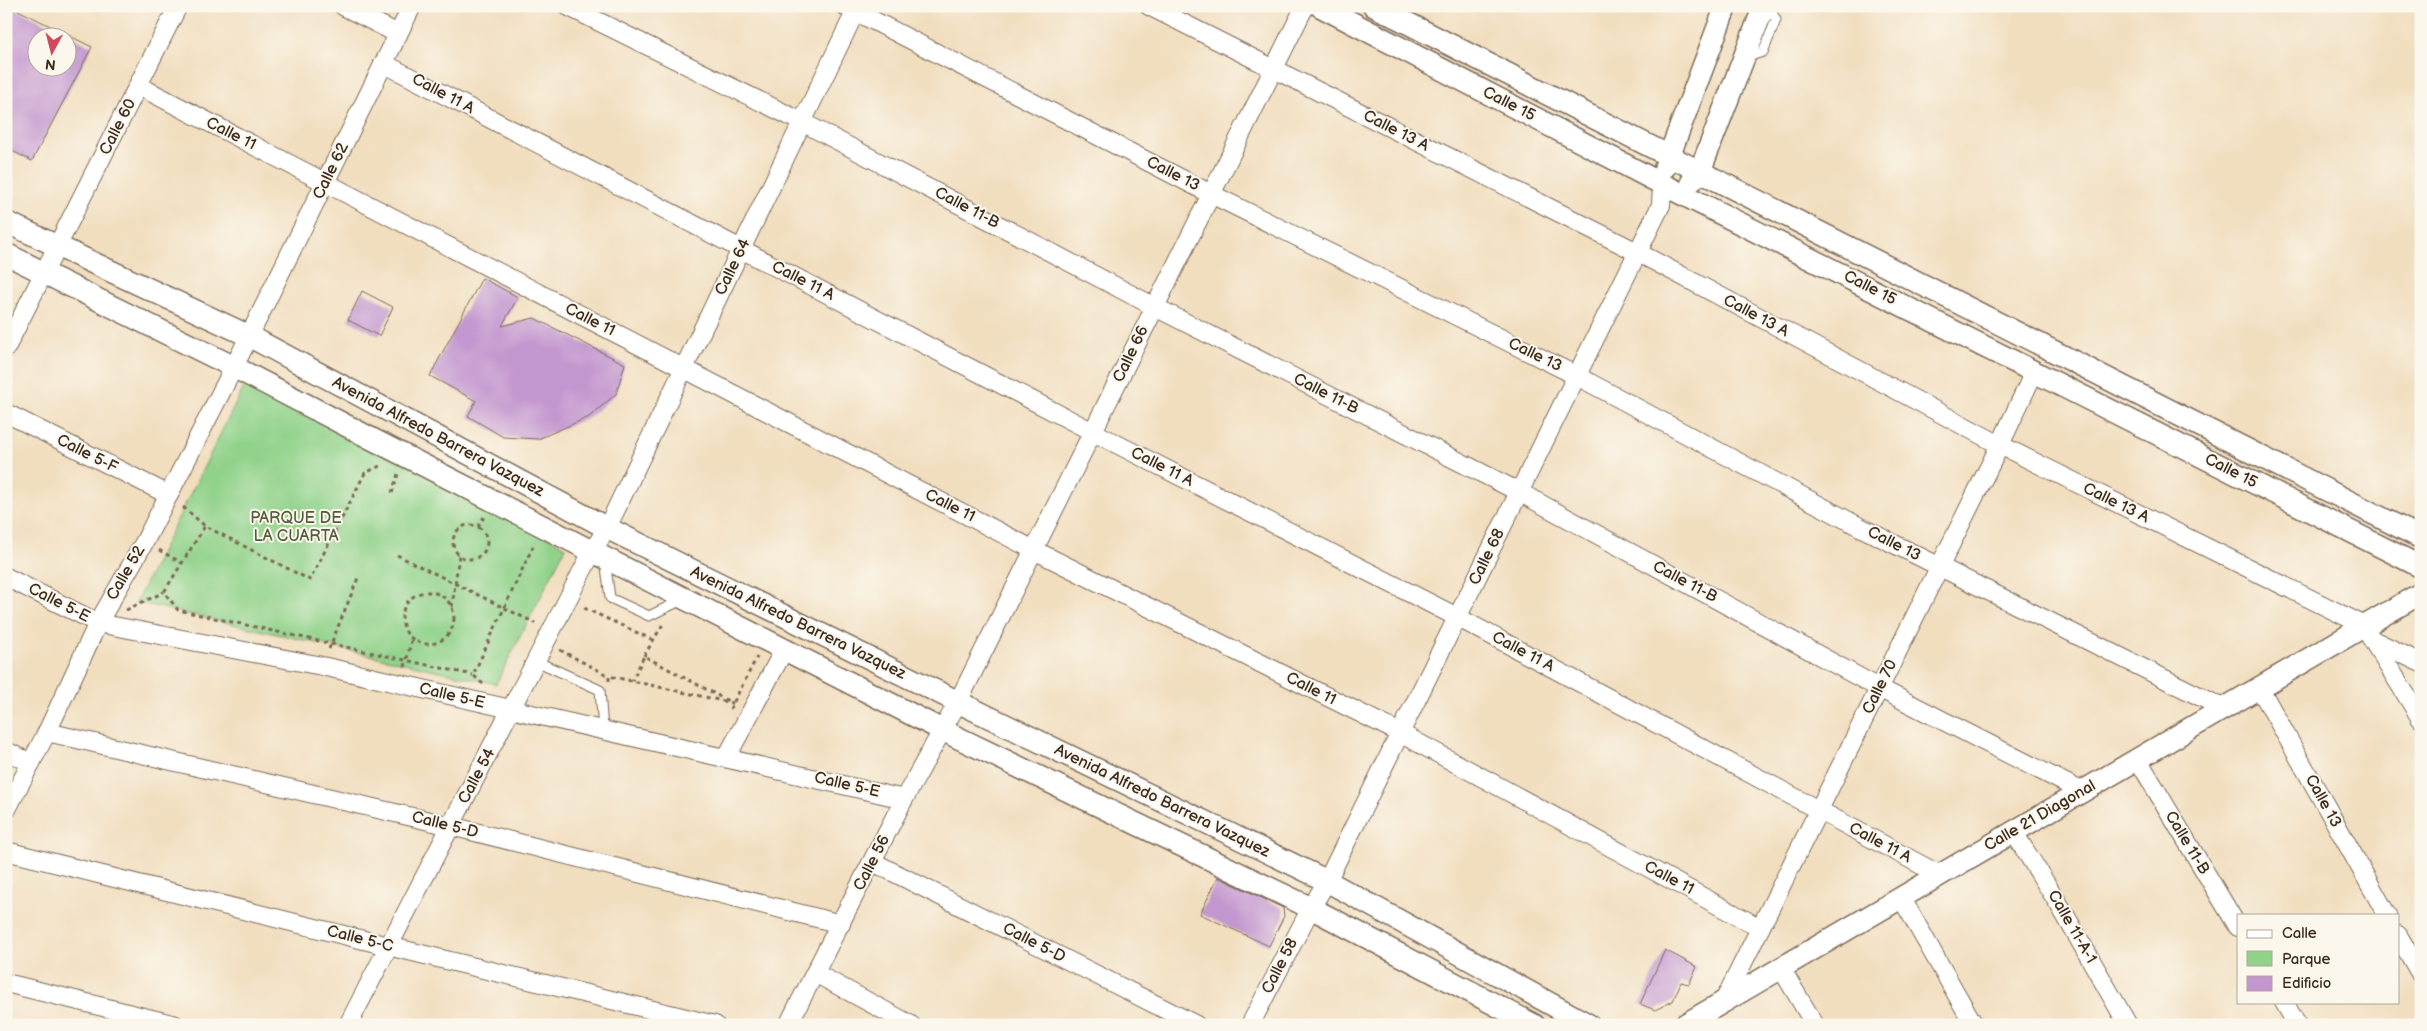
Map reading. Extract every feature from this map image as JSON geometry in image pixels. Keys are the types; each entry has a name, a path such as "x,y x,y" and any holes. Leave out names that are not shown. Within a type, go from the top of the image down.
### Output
{"street":[{"name":"Calle 60","path":"6,348 178,6"},
{"path":"343,6 398,34"},
{"name":"Calle 62","path":"249,336 412,6"},
{"name":"Calle 11-B","path":"567,6 802,122 1155,307 1519,492 1879,688 2081,791"},
{"name":"Calle 13 A","path":"1149,6 1637,252 2000,445 2368,633 2421,663"},
{"name":"Calle 66","path":"958,702 1305,6"},
{"name":"Calle 15","path":"1320,6 1671,188 2421,567"},
{"name":"Calle 15","path":"1374,6 2421,538"},
{"path":"1726,6 1668,155 1671,188 1700,171 1764,6"},
{"name":"Calle 64","path":"608,528 802,122 853,8"},
{"name":"Calle 13","path":"853,8 1211,194 1576,376 1940,567 2223,708"},
{"name":"Calle 11 A","path":"384,63 1093,432 1458,617 1818,811 1940,874"},
{"name":"Calle 11","path":"139,86 1034,550 1400,733 1760,928"},
{"name":"Calle 68","path":"1311,908 1327,881 1637,252 1671,188"},
{"name":"Avenida Alfredo Barrera Vazquez","path":"6,222 249,336 608,528 958,702 1327,881 1589,1025"},
{"name":"Avenida Alfredo Barrera Vazquez","path":"6,254 234,366 599,556 942,730 1311,908 1534,1025"},
{"name":"Calle 52","path":"6,812 47,732 98,623 145,541 249,336"},
{"name":"Calle 70","path":"1724,1001 1940,567 2034,372"},
{"name":"Calle 5-F","path":"6,414 168,495"},
{"name":"Calle 54","path":"348,1025 536,661 552,638 599,556 608,528"},
{"name":"Calle 21 Diagonal","path":"1684,1025 2259,687 2368,633 2395,606 2421,567"},
{"name":"Calle 5-E","path":"6,577 98,623 322,666 904,799"},
{"name":"Calle 21 Diagonal","path":"2395,606 2421,593"},
{"path":"2368,633 2421,718"},
{"path":"728,758 784,650"},
{"name":"Calle 13","path":"2259,687 2386,914"},
{"name":"Calle 56","path":"788,1025 904,799 958,702"},
{"name":"Calle 5-D","path":"47,732 450,826 841,924"},
{"path":"6,751 31,763"},
{"name":"Calle 11-B","path":"2137,758 2237,925"},
{"name":"Calle 11-A-1","path":"2014,831 2060,906 2128,1025"},
{"name":"Calle 5-C","path":"6,851 714,1025"},
{"name":"Calle 5-D","path":"873,862 1196,1025"},
{"path":"1901,897 1974,1025"},
{"name":"Calle 58","path":"1250,1025 1311,908"},
{"path":"2400,938 2421,975"},
{"path":"1781,968 1815,1025"},
{"path":"815,973 911,1025"},
{"path":"6,983 176,1025"},
{"path":"2285,1004 2297,1025"}],"lane":[{"path":"1744,58 1763,52 1776,20 1769,6"},
{"path":"599,556 610,598 649,616 685,599"},
{"path":"536,661 600,690 603,730"}],"path":[{"path":"168,495 205,526 310,580 365,473 380,466 403,476"},
{"path":"392,493 398,474"},
{"path":"476,511 493,520"},
{"path":"478,527 484,516"},
{"path":"467,525 478,527 487,540 484,551 470,559 459,555 453,546 454,535 467,525"},
{"path":"98,623 164,592 205,526"},
{"path":"473,675 536,541 527,537"},
{"path":"145,541 182,563"},
{"path":"397,555 504,608 609,676 732,703"},
{"path":"452,608 441,595 424,592 409,600 402,616 403,625 412,638 428,643 444,638 453,625 452,608 459,555"},
{"path":"322,666 358,578"},
{"path":"164,592 178,610 473,675 486,686"},
{"path":"583,607 653,640"},
{"path":"632,680 663,624"},
{"path":"400,684 412,638"},
{"path":"730,712 732,703 761,650"},
{"path":"644,656 732,703"},
{"path":"609,676 609,686"}],"green space":[{"name":"PARQUE DE LA CUARTA","path":"248,379 566,547 496,684 136,602"}],"building":[{"path":"6,6 10,6 54,28 28,28 28,78 76,78 32,161 6,148"},
{"path":"78,40 92,47 78,74"},
{"path":"482,278 518,297 502,326 534,318 625,364 616,394 589,417 538,439 503,437 468,416 476,401 430,376"},
{"path":"362,291 393,307 379,336 348,320"},
{"path":"1218,877 1283,908 1284,916 1269,946 1200,914"},
{"path":"1665,950 1697,967 1689,984 1681,982 1673,1001 1655,1010 1640,1004"}]}
